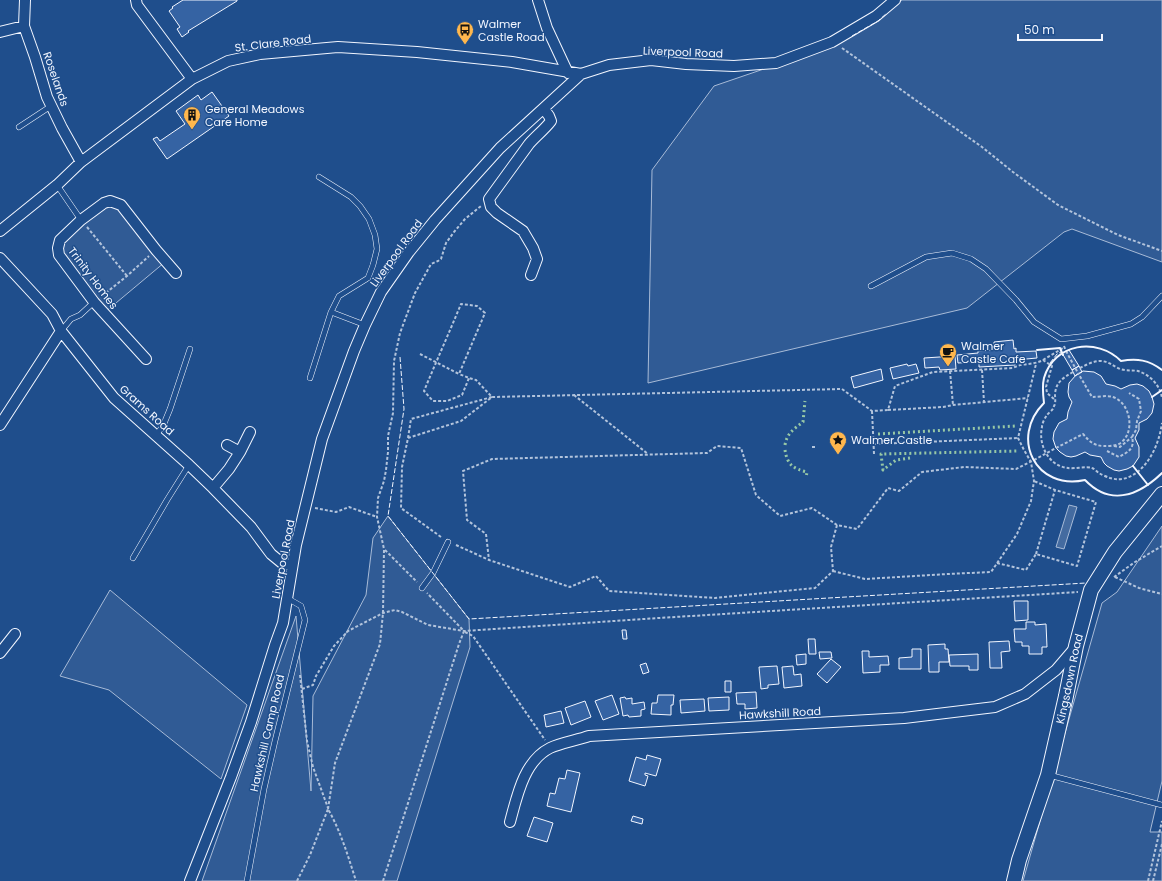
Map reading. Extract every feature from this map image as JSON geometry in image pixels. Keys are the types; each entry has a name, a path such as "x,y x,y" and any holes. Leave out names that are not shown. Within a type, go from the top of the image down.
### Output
{"street":[{"name":"Roselands","path":"25,0 24,26 47,97 81,162"},
{"path":"136,0 137,5 192,79"},
{"path":"538,0 547,28 568,72"},
{"name":"Liverpool Road","path":"190,881 251,722 283,623 292,566 322,439 354,351 381,292 435,220 500,148 581,74 609,65 651,60 686,64 734,66 776,63 832,42 876,16 895,0"},
{"path":"0,32 24,26"},
{"name":"St. Clare Road","path":"0,231 56,185 81,162 192,79 228,61 260,54 338,47 417,52 504,61 581,74"},
{"path":"531,275 536,259 534,248 523,231 491,207 489,199 532,140 547,127 551,121 544,109"},
{"name":"Trinity Homes","path":"146,359 94,302 59,254 58,248 60,240 82,220 104,203 110,201 121,205 176,273"},
{"name":"Grams Road","path":"0,258 52,314 62,331 114,398 213,488 251,527 272,554 282,563 292,566"},
{"path":"0,425 62,331"},
{"path":"213,488 230,470 250,432"},
{"path":"226,445 240,452"},
{"name":"Kingsdown Road","path":"1014,881 1019,860 1048,774 1076,646 1091,590 1115,552 1162,494"},
{"path":"0,653 15,634"},
{"name":"Hawkshill Road","path":"510,822 517,793 527,770 541,755 551,748 589,736 904,718 995,707 1025,694 1056,670 1076,646"}],"lane":[{"path":"19,127 51,106"},
{"path":"310,378 331,312 339,296 368,278 377,248 375,235 369,219 360,206 351,197 319,177"},
{"path":"56,185 82,220"},
{"path":"871,286 926,257 952,253 971,259 986,269 1016,300 1034,322 1061,339 1087,336 1131,324 1142,317 1162,296"},
{"path":"62,331 71,318 80,315 94,302"},
{"path":"331,312 366,325"},
{"path":"156,435 163,426 170,409 190,349"},
{"path":"133,558 189,465"},
{"path":"422,588 433,573 448,542"},
{"name":"Hawkshill Camp Road","path":"247,881 273,748 305,620 301,606 287,598"},
{"path":"1048,774 1162,805"}],"path":[{"path":"832,42 982,147 1058,205 1118,235 1162,251"},
{"path":"297,881 310,855 328,809 335,763 380,644 383,613 384,549 377,517 378,498 384,481 388,452 388,436 393,413 394,361 402,326 415,293 431,264 441,259 446,243 465,219 489,199"},
{"path":"82,220 127,276"},
{"path":"94,302 127,276 156,250"},
{"path":"459,374 485,313 477,306 461,304 424,391 433,401 447,401 462,396 469,378"},
{"path":"888,410 894,386 933,372 1013,368 1019,365 1036,364 1064,347"},
{"path":"489,560 486,534 466,520 463,471 492,459 707,453 717,446 741,448 756,495 780,516 812,508 837,525 857,529 888,488 899,491 922,472 964,467 1016,469 1083,433 1090,442 1100,446 1119,444 1128,433 1128,414 1124,406 1114,397 1092,397 1066,351"},
{"path":"420,354 459,374 476,380 492,397"},
{"path":"1043,360 1052,366 1046,387 1047,393 1055,400"},
{"path":"1080,368 1100,361 1111,363 1117,368 1137,371 1148,376 1157,385 1162,398"},
{"path":"832,571 865,579 991,572 1016,534 1031,501 1034,481 1031,462 1018,438 1036,364"},
{"path":"982,369 984,402"},
{"path":"950,371 953,405"},
{"path":"1073,372 1058,382 1053,410 1046,416 1042,426 1041,437 1043,448 1048,458 1057,465 1067,468 1092,468 1100,474 1121,480 1130,477 1141,469 1151,456 1158,441 1162,423"},
{"path":"837,525 831,548 832,571 815,588 715,598 609,591 596,576 570,587 489,560 448,542 401,508 402,467 411,419 492,397 842,389 872,411 944,407 1028,398"},
{"path":"1113,445 1120,447 1132,437 1136,430 1137,421 1142,411 1139,399 1129,393"},
{"path":"574,395 649,455"},
{"path":"408,438 461,421 492,397"},
{"path":"872,411 874,454"},
{"path":"1107,451 1119,457 1130,451 1134,443 1132,437"},
{"path":"874,444 1018,438"},
{"path":"812,447 816,446"},
{"path":"1034,481 1055,490 1096,502 1077,566 1036,554"},
{"path":"997,563 1026,570 1036,554 1055,490"},
{"path":"306,506 336,512 349,507 377,517"},
{"path":"1110,579 1162,546"},
{"path":"384,549 464,631 473,636 551,748"},
{"path":"1115,577 1139,588 1162,594"},
{"path":"356,881 337,825 328,809 313,767 307,741 302,689 313,685 316,676 334,646 348,631 383,613 395,610 428,625 464,631 1091,590"},
{"path":"383,881 464,631"},
{"path":"1148,881 1162,821"},
{"path":"1153,881 1162,844"}],"shaded area":[{"path":"902,0 1162,0 1162,262 1072,229 1064,232 967,308 648,383 652,170 714,86 837,44 878,21"},
{"path":"104,203 121,205 165,262 104,313 59,255 60,240"},
{"path":"1069,505 1077,507 1064,549 1056,547"},
{"path":"388,516 469,619 470,647 397,881 202,881 296,616 311,791 313,696 366,595 373,538"},
{"path":"1162,526 1162,781 1150,832 1162,832 1162,881 1023,881 1102,603 1117,592"},
{"path":"110,590 247,705 221,779 109,690 60,676"}],"building":[{"path":"183,0 237,1 188,31 189,32 182,37 177,29 180,27 169,11 173,8 172,7"},
{"name":"General Meadows Care Home","path":"212,92 229,116 167,159 153,139 157,137 160,141 185,124 176,111 198,95 201,100"},
{"path":"1013,340 1014,349 1016,348 1016,352 1036,351 1037,358 1015,360 1015,365 979,367 979,362 958,363 957,355 994,350 994,342"},
{"path":"1069,350 1079,366 1072,370 1062,353"},
{"path":"955,356 956,369 940,370 939,367 925,368 924,358"},
{"path":"907,364 908,366 916,364 919,373 893,379 890,368"},
{"path":"1079,366 1082,372 1075,376 1072,370"},
{"path":"881,369 883,380 854,388 851,377"},
{"path":"1083,371 1094,372 1101,376 1106,384 1121,389 1137,384 1143,386 1149,391 1152,397 1154,404 1152,413 1147,419 1139,423 1139,430 1135,438 1139,447 1139,457 1133,466 1127,469 1119,471 1114,470 1104,463 1101,457 1090,455 1085,452 1076,456 1066,456 1056,448 1053,439 1054,432 1059,423 1067,419 1072,402 1068,392 1069,383 1076,375"},
{"path":"1014,601 1028,601 1028,620 1015,621"},
{"path":"1026,622 1035,622 1035,625 1046,624 1047,647 1042,647 1042,654 1029,654 1029,646 1022,646 1022,642 1015,642 1014,629 1026,629"},
{"path":"622,630 626,630 627,639 623,639"},
{"path":"808,639 815,639 816,654 809,654"},
{"path":"1009,641 1010,651 1001,652 1002,668 990,668 989,642"},
{"path":"945,644 945,649 948,649 949,662 939,662 939,672 929,672 928,645"},
{"path":"912,649 921,649 921,669 899,669 899,658 912,657"},
{"path":"862,651 869,651 869,657 888,656 889,665 880,665 880,672 863,673"},
{"path":"819,652 831,652 832,658 820,659"},
{"path":"806,654 806,664 797,665 796,655"},
{"path":"978,654 978,670 969,670 969,666 950,666 949,655"},
{"path":"831,659 841,667 827,683 817,674"},
{"path":"646,663 649,672 643,674 640,665"},
{"path":"777,666 779,684 768,685 768,688 761,689 759,667"},
{"path":"793,666 794,675 801,674 802,686 784,688 782,667"},
{"path":"725,681 731,681 731,692 725,692"},
{"path":"756,692 757,708 745,709 745,704 737,704 736,693"},
{"path":"612,695 619,714 603,720 595,701"},
{"path":"658,695 674,695 673,705 671,705 671,715 651,714 652,703 657,703"},
{"path":"625,697 626,699 632,698 632,704 644,702 645,709 641,710 641,716 623,716 620,698"},
{"path":"729,697 729,710 709,711 708,698"},
{"path":"704,699 705,711 681,713 680,700"},
{"path":"585,701 591,717 571,725 565,708"},
{"path":"561,711 564,723 546,727 544,715"},
{"path":"647,755 661,759 656,776 645,773 645,775 648,776 645,786 629,781 636,757 646,760"},
{"path":"567,770 580,773 571,812 547,806 550,793 555,794 559,778 565,779"},
{"path":"633,816 643,819 642,824 631,821"},
{"path":"534,817 553,823 547,842 527,836"}],"hedge":[{"path":"785,445 789,434 803,422 805,401"},
{"path":"878,434 1016,426"},
{"path":"785,450 789,462 794,467 807,472 806,478"},
{"path":"910,458 896,460 883,470 881,454 1018,451"}],"fence":[{"path":"852,36 878,21 887,13"},
{"path":"1050,363 1057,354 1061,352"},
{"path":"400,357 404,409 388,516 469,619 1086,583"}],"wall":[{"path":"1162,370 1148,362 1132,360 1121,361 1111,353 1100,349 1077,347 1066,351 1057,357 1049,366 1044,378 1044,403 1034,417 1029,431 1029,446 1033,459 1041,470 1053,478 1068,481 1085,480 1095,488 1105,493 1125,495 1144,487 1162,473"},
{"path":"1037,350 1060,348 1063,355"},
{"path":"1152,397 1162,390"},
{"path":"1133,466 1148,485"}],"place":[{"name":"Walmer Castle Road","path":"465,45"},
{"name":"General Meadows Care Home","path":"192,130"},
{"name":"Walmer Castle Cafe","path":"948,367"},
{"name":"Walmer Castle","path":"838,455"}]}
